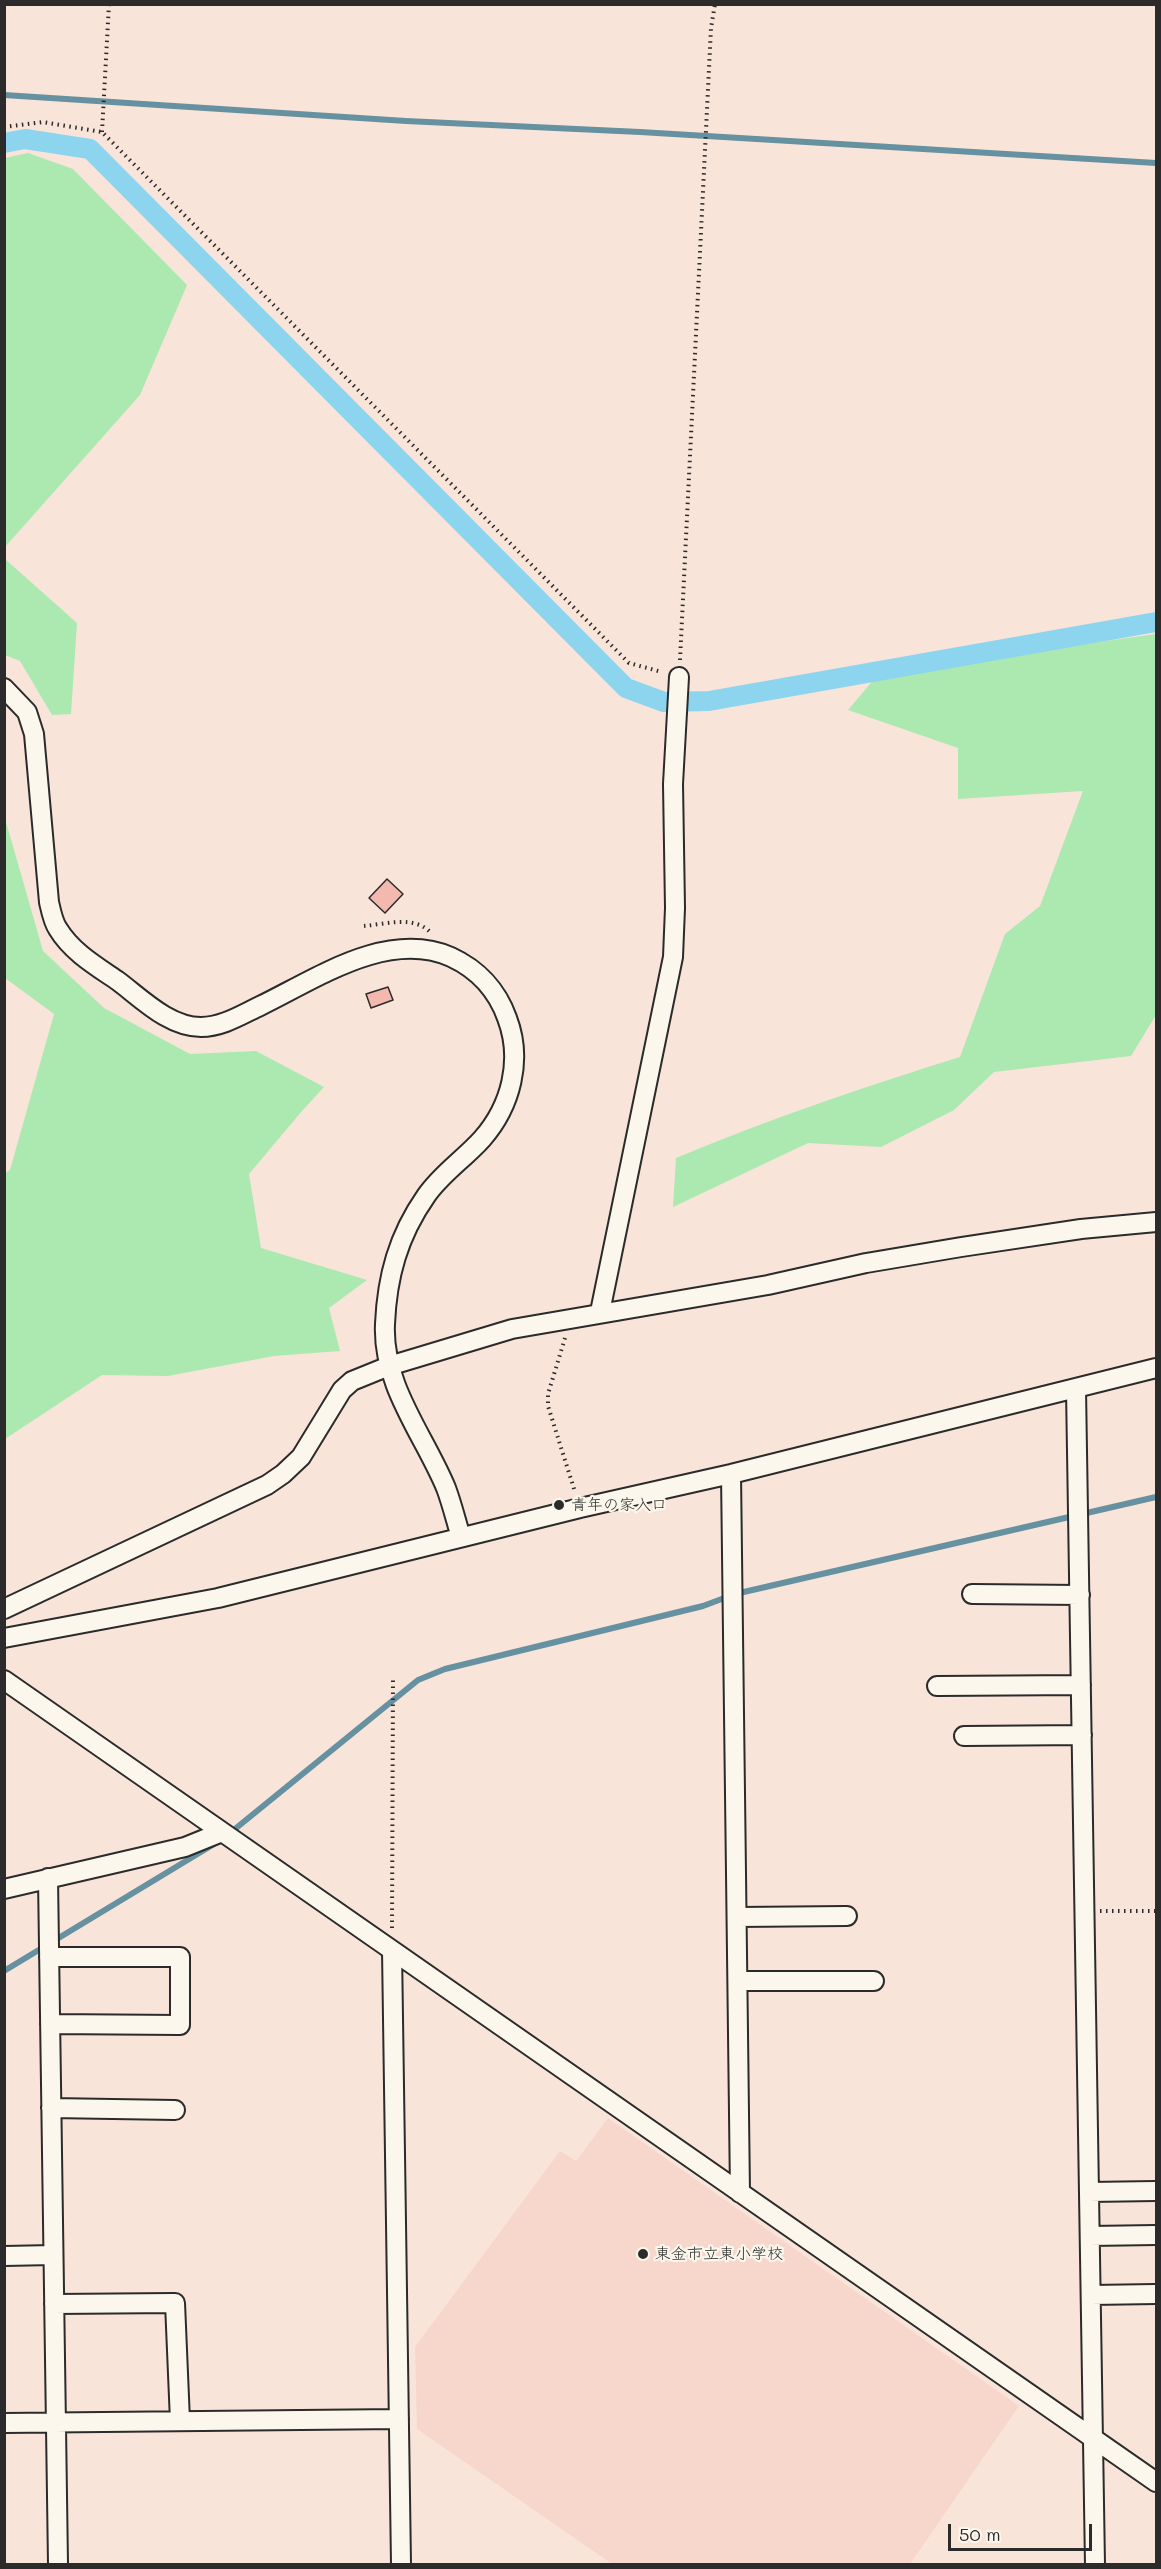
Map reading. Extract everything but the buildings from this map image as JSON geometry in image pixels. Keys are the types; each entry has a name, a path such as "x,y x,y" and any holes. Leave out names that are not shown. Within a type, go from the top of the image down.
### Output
{"street":[{"path":"600,1312 673,957 675,908 673,784 679,677"},
{"path":"4,688 27,712 34,734 48,893 57,928 77,952 177,1023 201,1027 228,1022 358,958 380,952 417,947 437,951 467,964 490,986 507,1017 515,1052 513,1082 503,1107 483,1138 427,1194 406,1229 392,1263 384,1327 389,1366 400,1396 446,1489 461,1537"},
{"path":"4,1609 267,1485 283,1474 301,1456 342,1390 352,1381 389,1366 512,1329 572,1317 768,1285 866,1263 961,1247 1081,1229 1156,1222"},
{"path":"4,1638 218,1598 1156,1368"},
{"path":"1077,1389 1095,2565"},
{"path":"731,1474 740,2193"},
{"path":"972,1594 1080,1595"},
{"path":"4,1680 1156,2482"},
{"path":"937,1686 1081,1685"},
{"path":"964,1736 1082,1735"},
{"path":"4,1889 185,1847 222,1832"},
{"path":"48,1878 58,2565"},
{"path":"738,1917 847,1916"},
{"path":"392,1950 401,2565"},
{"path":"49,1957 180,1957 180,2025 50,2024"},
{"path":"738,1981 874,1981"},
{"path":"51,2108 175,2110"},
{"path":"1089,2192 1156,2191"},
{"path":"1090,2236 1156,2235"},
{"path":"4,2256 53,2255"},
{"path":"1091,2295 1156,2294"},
{"path":"54,2304 175,2303 180,2421"},
{"path":"4,2422 399,2419"}],"path":[{"path":"102,132 109,4"},
{"path":"4,127 43,122 102,132 628,663 679,677 710,52 716,4"},
{"path":"364,926 411,921 424,926 435,938 437,951"},
{"path":"572,1317 548,1394 548,1406 580,1508"},
{"path":"392,1950 393,1680"},
{"path":"1085,1911 1156,1911"}],"shaded area":[{"name":"東金市立東小学校","path":"608,2118 1019,2406 910,2564 612,2564 417,2429 415,2347 560,2151 576,2161"}],"green space":[{"path":"28,153 73,169 187,285 140,395 5,547 5,158"},
{"path":"5,559 77,623 71,714 52,715 20,661 5,655"},
{"path":"1156,634 1156,1015 1131,1056 994,1072 954,1110 881,1147 808,1143 673,1207 676,1158 817,1104 960,1057 1005,934 1040,906 1083,791 958,799 958,748 848,710 880,672"},
{"path":"4,815 43,951 104,1008 190,1054 256,1051 324,1087 249,1174 261,1248 367,1280 329,1308 340,1351 274,1356 168,1376 102,1375 5,1439 5,1173 10,1170 54,1014 5,978"}],"waterway":[{"path":"4,95 406,121 640,132 1156,163"},
{"path":"4,143 25,139 90,149 626,688 664,702 709,701 1156,622"},
{"path":"230,1833 418,1680 445,1669 703,1606 735,1594 1156,1497"},
{"path":"4,1971 219,1841"}],"place":[{"name":"青年の家入口","path":"559,1505"},
{"name":"東金市立東小学校","path":"643,2254"}]}
